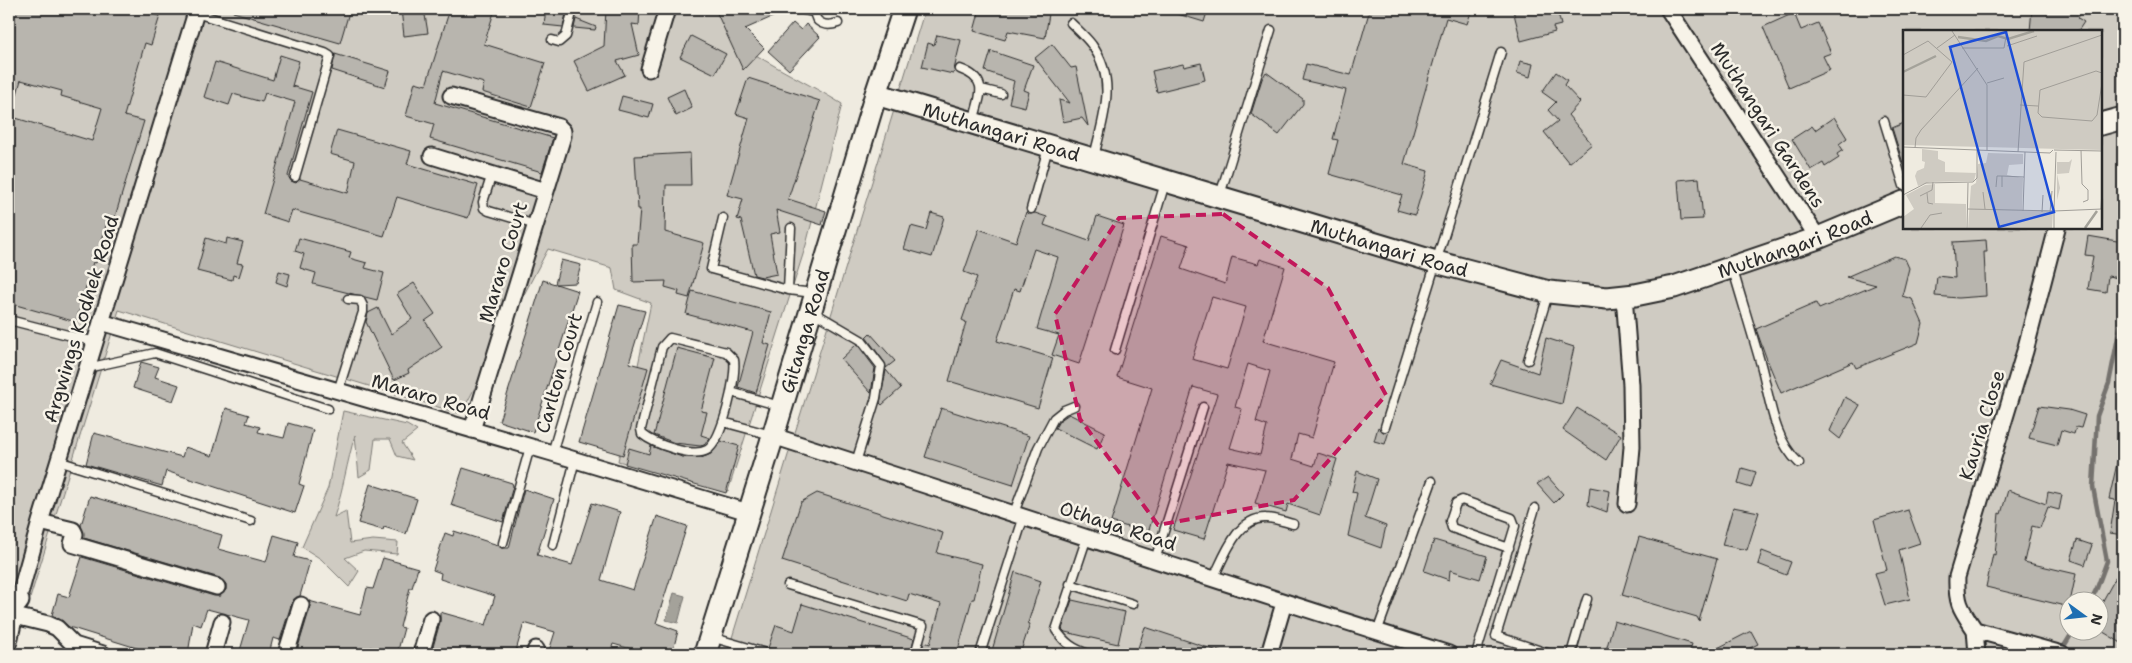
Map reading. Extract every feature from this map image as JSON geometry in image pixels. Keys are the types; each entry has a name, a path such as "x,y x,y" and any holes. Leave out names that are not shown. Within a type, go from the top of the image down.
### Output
{"street":[{"path":"648,69 667,9"},
{"name":"Gitanga Road","path":"706,650 748,512 774,436 876,94 904,9"},
{"name":"Muthangari Gardens","path":"1668,9 1818,238"},
{"name":"Argwings Kodhek Road","path":"9,642 14,608 197,11"},
{"name":"Muthangari Road","path":"876,94 1436,262 1549,292 1607,298 1674,287 1818,238 1903,202"},
{"path":"451,96 559,127 563,130 563,136 546,191"},
{"path":"2102,124 2123,118"},
{"name":"Mararo Court","path":"432,156 546,191 472,430"},
{"name":"Kauria Close","path":"1975,630 1959,605 1957,577 2025,352 2057,229"},
{"path":"1624,296 1631,385 1632,448 1627,504"},
{"name":"Mararo Road","path":"101,322 748,512"},
{"name":"Othaya Road","path":"774,436 1019,514 1284,603 1449,654"},
{"path":"40,522 73,530 75,534 72,544 217,586"},
{"path":"1268,654 1284,603"},
{"path":"286,654 300,606"},
{"path":"14,608 57,628 74,645 103,654"},
{"path":"421,654 431,619"},
{"path":"213,654 222,622"},
{"path":"1976,654 1975,630 2062,654"}],"lane":[{"path":"552,40 558,42 566,36 573,9"},
{"path":"800,9 815,11 820,23 825,26 838,23"},
{"path":"197,11 330,56 295,177"},
{"path":"1071,23 1092,45 1105,71 1106,103 1093,159"},
{"path":"1219,197 1271,30"},
{"path":"1385,427 1501,52"},
{"path":"960,69 972,73 978,78 981,89 974,122"},
{"path":"981,89 1001,94"},
{"path":"1884,121 1903,183"},
{"path":"1031,209 1049,146"},
{"path":"492,174 483,202 484,208 488,212 536,225"},
{"path":"1115,350 1165,181"},
{"path":"723,218 711,269 788,290 814,302 861,340 881,366 876,398 856,462"},
{"path":"788,290 791,228"},
{"path":"1732,268 1761,366 1774,421 1789,454 1799,463"},
{"path":"1528,360 1549,292"},
{"path":"338,391 363,312 360,300 348,299"},
{"name":"Carlton Court","path":"552,453 597,302"},
{"path":"9,320 95,342"},
{"path":"675,338 726,352 732,356 735,369 731,392 723,422 715,443 710,449 698,453 688,452 654,441 642,434 641,429 662,347 666,340 675,338"},
{"path":"87,368 155,353 328,409"},
{"path":"731,392 782,407"},
{"path":"980,654 1038,448 1054,418 1064,410 1074,406"},
{"path":"1155,560 1203,407"},
{"path":"723,422 774,436"},
{"path":"503,543 530,447"},
{"path":"553,545 575,460"},
{"path":"58,461 251,521"},
{"path":"1377,632 1432,481"},
{"path":"1476,654 1509,548 1515,526 1512,518 1462,500 1456,502 1450,521 1452,528 1509,548"},
{"path":"1535,508 1496,636 1550,654"},
{"path":"1213,579 1243,526 1254,520 1267,518 1293,524"},
{"path":"1087,537 1056,630 1065,643 1075,650 1089,654"},
{"path":"788,584 923,626 915,654"},
{"path":"1070,584 1133,604"},
{"path":"1571,654 1587,599"},
{"path":"706,650 769,654"}],"highlighted area":[{"path":"1223,214 1328,288 1386,395 1294,500 1158,525 1080,419 1055,314 1119,218"}],"shaded area":[{"path":"9,9 748,9 740,45 842,104 806,245 728,491 618,461 651,303 616,290 612,268 548,249 461,414 119,310 15,647 9,645"},
{"path":"925,9 2123,9 2123,654 727,654"},
{"path":"343,411 407,425 417,431 402,443 413,460 397,456 390,439 375,439 371,470 359,477 355,435 334,517 346,511 350,543 373,540 398,542 397,554 364,551 345,558 359,571 349,587 321,559 302,547 328,488"},
{"path":"674,593 685,596 678,623 666,620"}],"building":[{"path":"9,9 133,9 160,16 151,45 145,43 124,116 144,121 114,220 108,218 96,263 93,262 76,322 9,303 9,116 92,141 102,108 61,96 62,91 21,80 12,112 9,111"},
{"path":"233,9 350,9 340,43 233,12"},
{"path":"401,9 424,9 428,33 404,36"},
{"path":"450,9 495,9 484,44 545,63 531,107 482,92 484,83 443,71 435,103 553,138 542,172 430,139 434,124 406,116 415,82 426,85"},
{"path":"546,9 567,9 563,27 544,25"},
{"path":"606,9 640,9 639,25 632,24 639,55 617,61 625,75 589,91 574,61 604,46"},
{"path":"715,9 790,9 745,29 764,48 743,70"},
{"path":"980,9 1020,9 1049,14 1045,38 1008,31 1005,40 974,31"},
{"path":"1171,9 1208,9 1204,22 1171,12"},
{"path":"1370,9 1401,9 1412,12 1413,9 1461,9 1471,12 1467,24 1446,18 1404,164 1428,171 1415,215 1397,210 1402,195 1329,174 1338,140 1333,139 1346,90 1302,80 1306,64 1351,75"},
{"path":"1557,9 1561,25 1553,27 1555,32 1521,41 1513,10"},
{"path":"2032,9 2073,9 2080,14 2078,18 2084,22 2079,30 2030,30"},
{"path":"1794,13 1801,30 1818,23 1831,53 1823,56 1830,70 1789,88 1763,27"},
{"path":"576,19 596,27 595,30 574,28"},
{"path":"793,23 801,30 806,24 820,37 789,70 768,51"},
{"path":"937,35 961,40 953,74 922,67 928,43 934,45"},
{"path":"691,36 726,54 715,74 680,57"},
{"path":"1052,44 1071,68 1076,67 1088,126 1082,118 1063,122 1059,100 1070,103 1035,58"},
{"path":"991,51 1033,65 1024,90 1029,92 1025,107 1009,103 1014,81 985,71"},
{"path":"335,54 390,71 385,87 332,70"},
{"path":"280,55 299,61 292,86 312,92 288,176 291,181 296,183 300,179 348,193 355,161 330,154 337,130 411,151 407,164 478,185 468,218 397,197 384,236 292,210 288,222 263,214 295,102 265,93 262,102 233,94 229,105 204,97 215,62 273,80"},
{"path":"1520,61 1533,64 1530,77 1517,73"},
{"path":"1201,63 1205,80 1157,92 1152,71 1183,64 1184,67"},
{"path":"1266,72 1303,99 1303,104 1279,135 1251,114"},
{"path":"1556,72 1567,80 1564,85 1580,102 1568,115 1592,144 1569,163 1544,132 1558,121 1548,110 1556,102 1542,92"},
{"path":"748,78 820,101 788,199 826,211 822,225 776,210 780,232 770,234 777,274 762,277 754,275 741,220 737,219 743,199 727,195 749,118 736,114"},
{"path":"684,89 692,108 676,116 667,97"},
{"path":"622,96 653,104 649,118 618,110"},
{"path":"1834,117 1847,138 1839,144 1843,150 1837,154 1839,158 1825,167 1823,163 1811,170 1792,139 1812,126 1815,130"},
{"path":"1903,123 1903,163 1892,128"},
{"path":"690,153 691,185 666,185 665,232 704,243 689,298 678,295 679,291 665,287 666,281 633,282 632,244 637,244 640,209 638,209 635,156"},
{"path":"1699,178 1703,219 1681,220 1678,180"},
{"path":"1026,212 1047,217 1044,225 1089,241 1097,216 1124,225 1079,364 1052,355 1059,335 1037,329 1058,257 1034,249 1020,291 1014,289 997,341 1053,358 1038,408 949,381 966,322 962,320 977,277 964,272 979,229 1016,242"},
{"path":"931,213 944,217 932,257 904,249 911,226 926,230"},
{"path":"1161,236 1189,245 1181,269 1225,284 1232,257 1258,264 1260,259 1285,267 1263,341 1334,362 1312,438 1298,434 1292,459 1314,466 1318,453 1337,459 1320,515 1288,504 1286,512 1255,503 1265,470 1228,462 1204,539 1173,530 1217,394 1193,387 1148,533 1111,522 1152,388 1117,377","holes":["1212,297 1246,307 1227,369 1192,359","1248,364 1270,371 1256,422 1267,426 1260,455 1230,448 1242,409 1235,407"]},
{"path":"2088,236 2123,242 2118,278 2108,276 2106,292 2088,289 2093,256 2085,255"},
{"path":"206,238 226,244 227,238 243,242 237,263 243,264 239,277 233,275 232,280 197,271"},
{"path":"299,238 351,252 349,258 367,263 365,268 384,273 377,300 313,284 316,273 300,268 304,254 295,251"},
{"path":"1986,240 1987,252 1984,252 1986,296 1958,298 1935,296 1937,276 1955,278 1953,242"},
{"path":"1894,256 1905,259 1909,268 1902,296 1912,299 1923,324 1918,343 1856,368 1853,362 1781,393 1756,329 1816,303 1819,309 1876,285 1846,277"},
{"path":"561,260 581,265 576,283 556,284 578,291 533,432 499,421 543,280 555,284"},
{"path":"279,271 290,274 287,286 276,282"},
{"path":"414,283 435,314 425,321 442,347 408,370 409,373 394,380 366,322 368,313 378,308 391,334 412,319 397,294"},
{"path":"692,291 771,312 763,343 770,345 756,393 738,387 753,332 686,314"},
{"path":"619,305 645,311 629,363 648,368 623,455 579,442"},
{"path":"870,333 895,361 886,368 885,363 866,337"},
{"path":"1546,338 1574,347 1562,404 1490,384 1501,360 1538,373"},
{"path":"857,344 875,368 871,393 841,359"},
{"path":"677,348 715,358 701,411 707,412 701,435 710,438 704,445 675,443 654,435"},
{"path":"141,362 159,367 155,377 179,385 173,401 133,388"},
{"path":"886,370 901,388 882,405 880,403"},
{"path":"1845,397 1860,405 1840,439 1830,431"},
{"path":"2039,406 2069,410 2085,415 2081,428 2076,427 2074,434 2061,430 2057,445 2029,438"},
{"path":"226,408 249,415 246,423 260,427 258,432 284,438 288,423 313,430 299,484 304,486 295,513 166,471 162,486 86,464 94,433 182,457 185,447 212,456"},
{"path":"941,408 1029,436 1013,485 925,457"},
{"path":"1577,408 1621,435 1606,460 1563,430"},
{"path":"1069,414 1105,432 1097,449 1055,428 1059,421"},
{"path":"1378,427 1383,432 1389,431 1385,444 1374,441"},
{"path":"721,441 739,446 726,493 625,464 629,448 649,454 651,446 682,457 701,458 711,454"},
{"path":"2118,459 2123,459 2123,535 2110,533 2115,500 2109,499"},
{"path":"463,468 512,483 513,486 503,522 451,505"},
{"path":"1742,468 1756,472 1751,488 1738,484"},
{"path":"1357,471 1377,479 1365,518 1386,526 1381,548 1348,536 1357,493 1352,492"},
{"path":"1548,477 1563,494 1554,503 1537,484"},
{"path":"370,484 417,499 406,534 384,527 383,530 358,523"},
{"path":"1590,487 1610,491 1607,512 1588,505"},
{"path":"524,489 554,499 537,555 572,565 592,503 620,512 601,580 633,590 657,516 687,526 656,623 678,631 672,654 650,654 613,644 610,654 548,654 555,632 524,623 515,654 431,654 440,622 440,612 486,625 495,596 440,579 441,573 433,570 445,533 453,536 454,531 498,545 501,548 509,548"},
{"path":"2008,490 2046,504 2048,492 2062,495 2059,510 2048,507 2040,528 2032,526 2024,562 2076,574 2073,590 2060,590 2060,605 1986,587 1993,554 1995,555 1999,513 2001,514"},
{"path":"817,493 943,533 937,553 982,564 974,599 972,599 957,654 921,654 924,642 930,644 941,604 909,594 907,601 782,561 801,502"},
{"path":"90,496 222,535 218,549 266,562 274,535 298,542 294,557 310,561 300,596 292,602 280,640 273,638 269,654 239,654 249,620 207,609 201,626 193,623 188,654 156,654 69,627 52,615 58,594 69,597 82,557 214,596 220,596 226,590 226,584 220,578 84,538 81,525"},
{"path":"1733,507 1759,512 1747,550 1722,545"},
{"path":"1908,510 1920,543 1899,550 1910,599 1885,605 1875,573 1887,570 1874,520"},
{"path":"1639,537 1717,559 1699,621 1697,617 1622,595"},
{"path":"1434,540 1487,556 1480,579 1450,570 1449,580 1424,571"},
{"path":"2077,540 2092,545 2085,565 2071,560"},
{"path":"1762,551 1791,562 1786,575 1758,564"},
{"path":"383,558 418,568 412,588 410,588 400,627 404,628 397,654 370,647 369,654 296,654 310,608 309,601 360,615 367,588 373,589"},
{"path":"2123,564 2123,644 2110,636 2109,590"},
{"path":"1015,572 1041,581 1028,623 1030,624 1020,654 991,654"},
{"path":"1072,600 1125,612 1118,644 1065,632 1062,629"},
{"path":"802,604 914,639 910,654 889,654 874,650 874,654 784,654 768,648 776,625 794,631"},
{"path":"1614,621 1692,644 1689,654 1605,654"},
{"path":"1145,627 1221,652 1220,654 1136,654"},
{"path":"1751,631 1758,644 1738,654 1706,654"}],"waterway":[{"path":"2096,590 2107,561 2093,487 2097,416 2109,383 2123,312"},
{"path":"2061,651 2068,640"}]}
